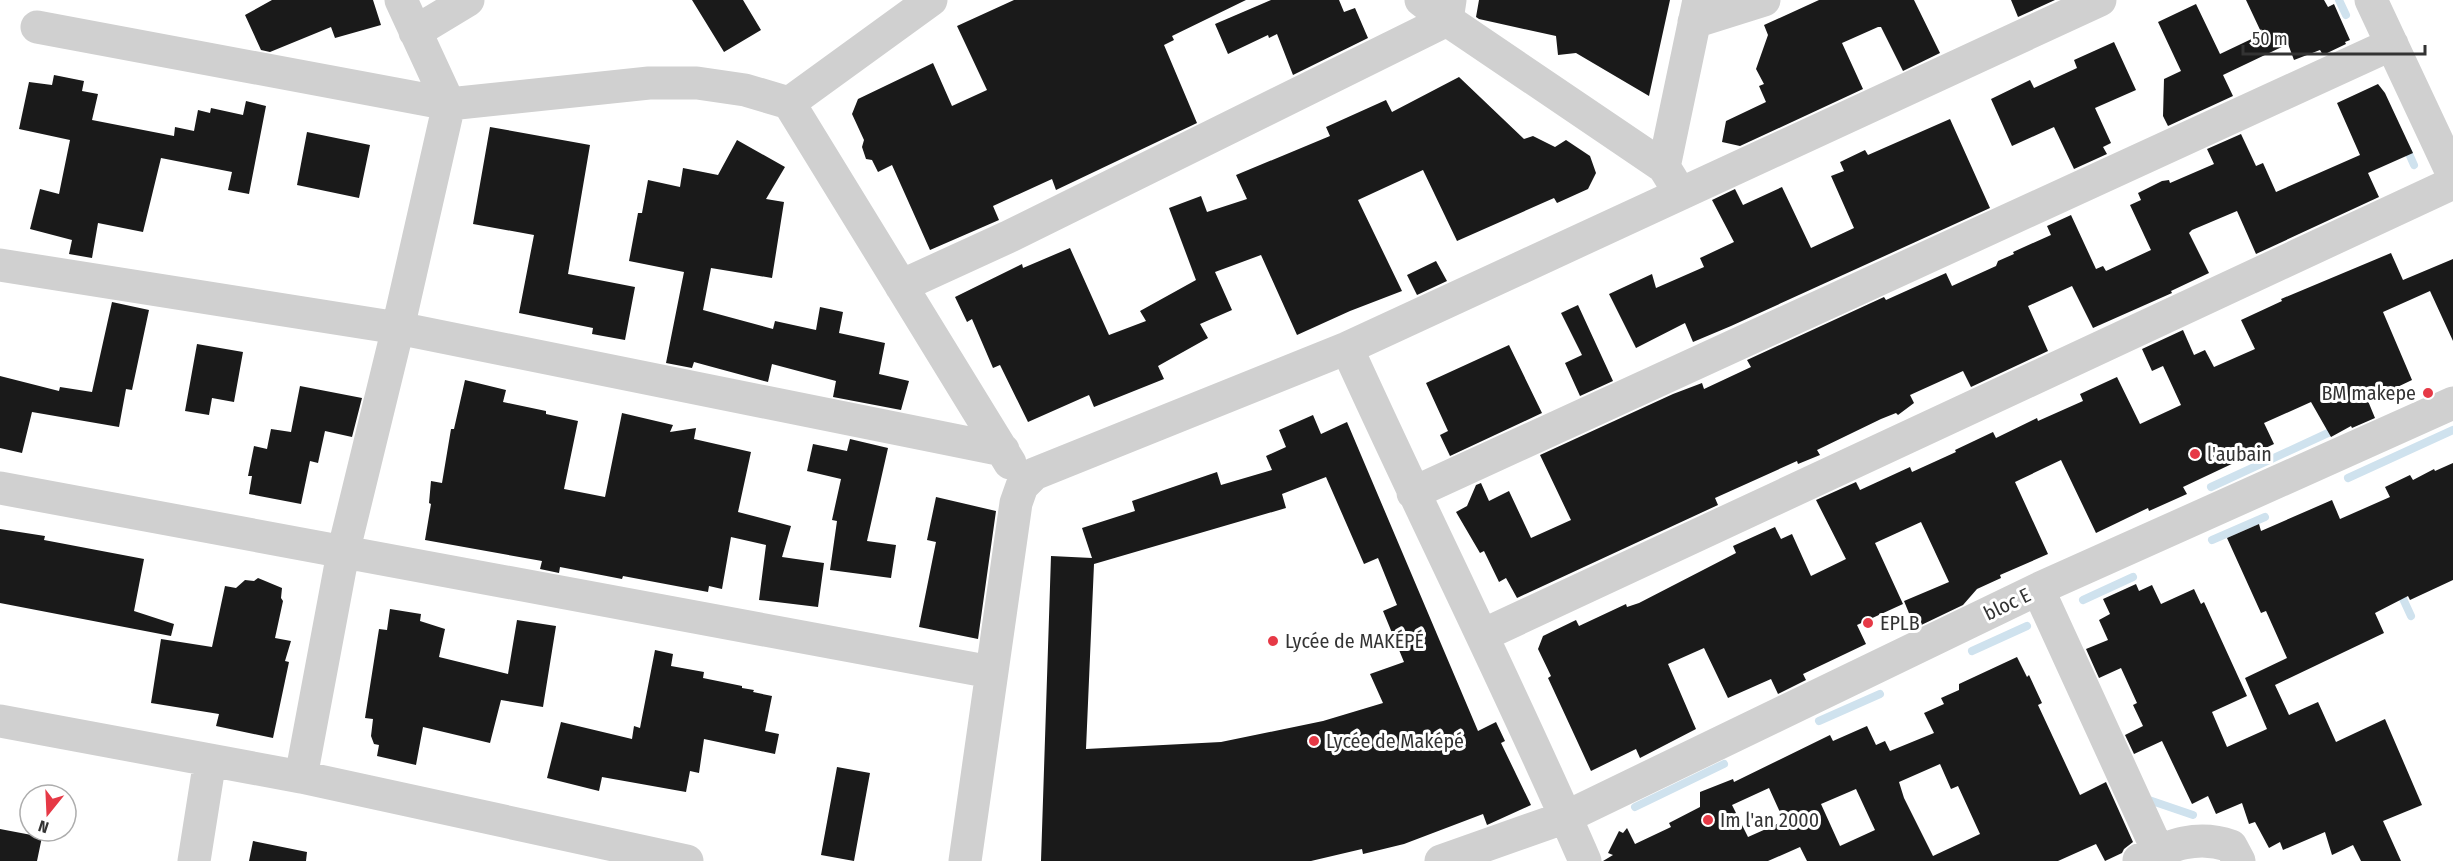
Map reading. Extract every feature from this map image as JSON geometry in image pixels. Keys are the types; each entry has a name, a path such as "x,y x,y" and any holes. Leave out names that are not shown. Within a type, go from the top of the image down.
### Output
{"street":[{"path":"302,777 343,553 398,328 449,104 401,0"},
{"path":"415,32 468,0"},
{"path":"789,103 931,0"},
{"path":"1421,0 1448,10 1672,180"},
{"path":"1672,180 1696,11 1764,0"},
{"path":"965,861 1016,503 1022,486 1034,474 1347,348 1672,180 2100,0"},
{"path":"2371,0 2392,44 2445,138 2453,175"},
{"path":"901,286 1008,237 1448,10"},
{"path":"37,27 449,104 649,83 697,83 745,90 789,103 1003,450 1022,486"},
{"path":"1413,493 2392,44"},
{"path":"1484,635 2453,183"},
{"path":"0,265 398,328 1003,450"},
{"path":"1347,348 1413,493 1484,635 1585,861"},
{"name":"bloc E","path":"1441,861 1566,817 2038,589 2453,403"},
{"path":"0,488 991,672"},
{"path":"2038,589 2148,856 2200,839 2231,846 2239,861"},
{"path":"0,721 302,777 687,861"},
{"path":"194,861 210,760"}],"building":[{"path":"272,0 373,0 381,25 335,38 331,27 270,52 261,50 245,15"},
{"path":"692,0 743,0 761,30 724,52"},
{"path":"1014,0 1246,0 1172,36 1174,40 1164,45 1197,123 1056,190 1052,179 993,206 999,220 930,250 892,165 878,172 872,160 866,159 862,147 864,140 852,114 858,99 933,63 952,106 987,90 957,26"},
{"path":"1271,0 1339,0 1344,12 1355,8 1368,38 1293,75 1277,34 1269,38 1268,35 1228,54 1215,24"},
{"path":"1479,0 1670,0 1649,96 1576,53 1558,55 1556,36 1479,19 1476,17"},
{"path":"1819,0 1914,0 1940,53 1903,71 1881,27 1878,27 1842,43 1863,89 1740,146 1722,142 1726,121 1766,102 1759,86 1764,84 1756,69 1768,35 1764,25"},
{"path":"2011,0 2055,0 2018,17"},
{"path":"2246,0 2324,0 2328,7 2334,4 2350,40 2323,55 2320,50 2294,60 2288,44 2223,75 2233,96 2168,126 2163,116 2164,79 2181,71 2158,22 2196,4 2220,54 2262,34"},
{"path":"2114,42 2136,90 2095,108 2111,143 2103,147 2107,154 2074,169 2054,127 2012,146 1991,99 2030,80 2034,88 2077,68 2074,60"},
{"path":"54,75 84,81 82,91 98,94 92,120 174,136 175,127 194,131 198,110 210,113 211,108 243,115 246,101 266,106 249,194 228,190 232,172 161,158 143,232 98,223 92,258 69,254 72,240 30,229 40,189 59,194 70,140 19,129 29,82 52,85"},
{"path":"1459,77 1524,139 1533,136 1555,147 1566,140 1590,156 1596,173 1588,189 1557,203 1554,198 1457,241 1423,170 1358,200 1402,291 1297,335 1261,255 1215,272 1232,310 1200,324 1208,338 1158,366 1164,379 1094,407 1089,395 1028,422 1000,365 993,368 972,319 967,322 955,297 1022,264 1023,268 1070,248 1109,335 1146,321 1140,311 1196,280 1169,208 1201,196 1207,212 1247,199 1236,175 1330,136 1326,127 1386,100 1392,112"},
{"path":"2378,84 2385,93 2413,153 2368,173 2379,197 2256,254 2237,211 2192,230 2189,233 2209,273 2171,291 2172,293 2093,328 2072,286 2028,306 2048,351 1971,387 1963,371 1910,395 1914,403 1898,415 1896,413 1881,419 1817,450 1820,455 1798,464 1797,461 1715,498 1718,505 1517,598 1506,578 1499,582 1484,551 1480,553 1456,512 1467,506 1476,485 1481,483 1489,501 1509,491 1531,538 1571,520 1540,455 1673,394 1702,383 1704,389 1751,367 1747,360 1884,297 1886,300 1946,273 1952,286 1996,266 1998,261 2014,254 2013,252 2051,235 2047,226 2071,215 2096,269 2103,266 2106,271 2151,250 2130,205 2141,200 2138,193 2162,181 2169,180 2170,183 2214,164 2207,149 2241,134 2256,166 2263,163 2276,192 2360,155 2337,103"},
{"path":"1950,119 1990,208 1693,342 1685,323 1636,348 1609,294 1652,274 1656,288 1704,267 1700,258 1734,242 1712,200 1735,189 1743,205 1782,187 1811,248 1854,228 1831,176 1844,171 1840,162 1865,150 1868,155"},
{"path":"490,127 590,145 568,274 635,287 625,340 592,334 593,328 519,313 534,235 473,224"},
{"path":"307,132 370,145 359,198 297,185"},
{"path":"737,140 785,167 766,199 784,202 772,278 711,268 703,310 773,329 775,321 816,330 820,307 843,312 839,333 885,343 879,374 909,381 901,410 833,397 836,381 772,364 768,382 694,362 692,368 666,363 684,272 629,261 638,213 642,213 648,180 680,187 683,168 718,175"},
{"path":"2391,253 2403,280 2453,259 2453,341 2430,291 2383,312 2412,380 2368,401 2375,418 2352,428 2351,426 2331,437 2311,402 2264,423 2274,444 2183,487 2187,494 2149,511 2148,508 2096,533 2061,460 2015,482 2048,554 2000,575 2001,578 1977,589 1963,605 1915,628 1904,601 1949,582 1921,522 1875,543 1903,604 1857,625 1866,644 1803,674 1806,680 1778,694 1771,679 1728,698 1704,648 1668,664 1696,729 1640,758 1636,749 1591,771 1548,678 1551,676 1538,649 1543,636 1576,620 1579,626 1626,604 1627,607 1639,603 1736,553 1733,546 1775,527 1781,539 1792,534 1811,576 1846,559 1816,500 1856,482 1860,490 1910,467 1912,472 1993,432 1996,438 2037,418 2038,421 2083,401 2080,394 2117,377 2140,424 2181,405 2163,366 2152,371 2142,349 2183,330 2194,355 2205,350 2214,367 2255,349 2241,320 2282,301 2281,299"},
{"path":"1436,261 1447,281 1417,295 1407,275"},
{"path":"112,302 149,310 132,390 126,389 119,427 32,412 22,453 0,448 0,376 59,391 60,387 92,392"},
{"path":"1578,305 1613,381 1580,396 1565,363 1582,355 1561,313"},
{"path":"197,344 243,352 234,402 212,398 209,415 185,411"},
{"path":"1509,345 1542,413 1450,456 1440,435 1448,431 1426,383"},
{"path":"465,380 506,390 503,402 546,411 546,414 578,421 564,489 605,497 622,413 673,425 670,432 696,428 694,439 751,452 738,512 791,526 782,557 824,563 818,607 759,600 766,545 731,537 722,589 709,586 708,592 560,567 559,573 540,569 542,561 425,540 431,504 429,503 431,481 442,483 451,429 454,429"},
{"path":"300,386 362,398 352,437 325,431 318,463 310,461 301,504 249,494 252,476 248,476 254,446 267,449 271,429 291,432"},
{"path":"1313,415 1321,434 1347,422 1478,731 1496,722 1505,741 1501,743 1531,805 1487,825 1483,814 1404,844 1363,854 1362,849 1311,861 1041,861 1051,556 1092,558 1082,528 1135,511 1132,501 1217,472 1221,485 1272,470 1266,456 1286,447 1279,430","holes":["1326,477 1364,564 1378,558 1397,605 1383,611 1404,662 1370,674 1383,703 1323,721 1221,742 1086,749 1094,564 1286,508 1282,494"]},
{"path":"850,439 888,448 867,541 896,545 891,578 830,570 837,521 832,520 841,479 807,471 813,444 847,451"},
{"path":"2453,463 2453,580 2410,600 2408,596 2375,613 2384,633 2275,685 2289,715 2318,702 2336,742 2385,719 2422,805 2383,821 2401,861 2361,861 2353,845 2332,855 2325,832 2283,850 2280,842 2269,848 2255,822 2249,824 2242,803 2216,814 2208,796 2192,804 2162,741 2134,754 2125,735 2143,726 2133,705 2137,703 2121,668 2099,678 2086,649 2108,640 2099,620 2110,614 2103,599 2136,584 2139,591 2152,585 2161,604 2194,589 2201,604 2204,602 2247,696 2212,712 2227,747 2267,729 2245,678 2287,658 2266,611 2261,613 2227,538 2259,524 2261,531 2332,500 2340,519 2390,497 2385,487 2410,475 2413,480 2434,469 2435,471"},
{"path":"936,497 996,511 978,639 919,627 936,542 927,540"},
{"path":"0,529 45,536 44,540 144,559 134,611 174,624 171,636 0,603"},
{"path":"258,578 282,588 283,601 275,638 291,641 285,661 289,662 273,738 216,726 219,714 151,703 161,639 212,647 225,586 236,588 245,580 254,581"},
{"path":"390,609 421,614 420,621 445,629 439,657 508,674 517,620 556,626 543,707 501,700 490,743 423,727 416,765 377,756 379,745 374,744 371,736 373,719 365,718 379,629 387,630"},
{"path":"655,650 673,654 671,666 704,672 703,678 742,686 742,688 754,690 753,692 772,696 765,731 779,734 775,754 704,739 699,773 690,771 686,792 602,777 599,791 547,778 561,722 632,739 634,726 640,728"},
{"path":"2017,657 2027,677 2029,675 2042,703 2038,705 2080,795 2106,782 2133,842 2122,853 2105,861 2096,844 2058,861 1807,861 1800,847 1768,861 1603,861 1613,855 1608,853 1619,831 1623,833 1627,828 1635,844 1671,827 1669,823 1700,807 1700,792 1733,779 1734,782 1830,735 1833,741 1867,726 1876,745 1885,741 1890,751 1934,733 1924,713 1944,704 1941,698 1959,690 1959,684","holes":["1940,764 1951,789 1958,786 1980,834 1933,856 1904,798 1899,782","1769,788 1784,821 1748,837 1732,805","1856,789 1875,830 1840,846 1821,804"]},
{"path":"837,767 870,773 854,861 821,855"},
{"path":"0,829 18,832 18,843 41,843 37,861 0,861"},
{"path":"253,841 307,852 306,861 249,861"}],"waterway":[{"path":"2339,0 2346,15"},
{"path":"2406,147 2414,165"},
{"path":"2348,478 2453,430"},
{"path":"2211,487 2328,433"},
{"path":"2212,540 2265,517"},
{"path":"2083,600 2133,577"},
{"path":"2399,590 2411,616"},
{"path":"1972,651 2027,626"},
{"path":"1819,721 1880,694"},
{"path":"1635,807 1724,764"},
{"path":"2146,799 2193,815"}],"place":[{"name":"BM makepe","path":"2428,393"},
{"name":"l'aubain","path":"2195,454"},
{"name":"EPLB","path":"1868,623"},
{"name":"Lycée de MAKÉPÉ","path":"1273,641"},
{"name":"Lycée de Maképé","path":"1314,741"},
{"name":"Im l'an 2000","path":"1708,820"}]}
